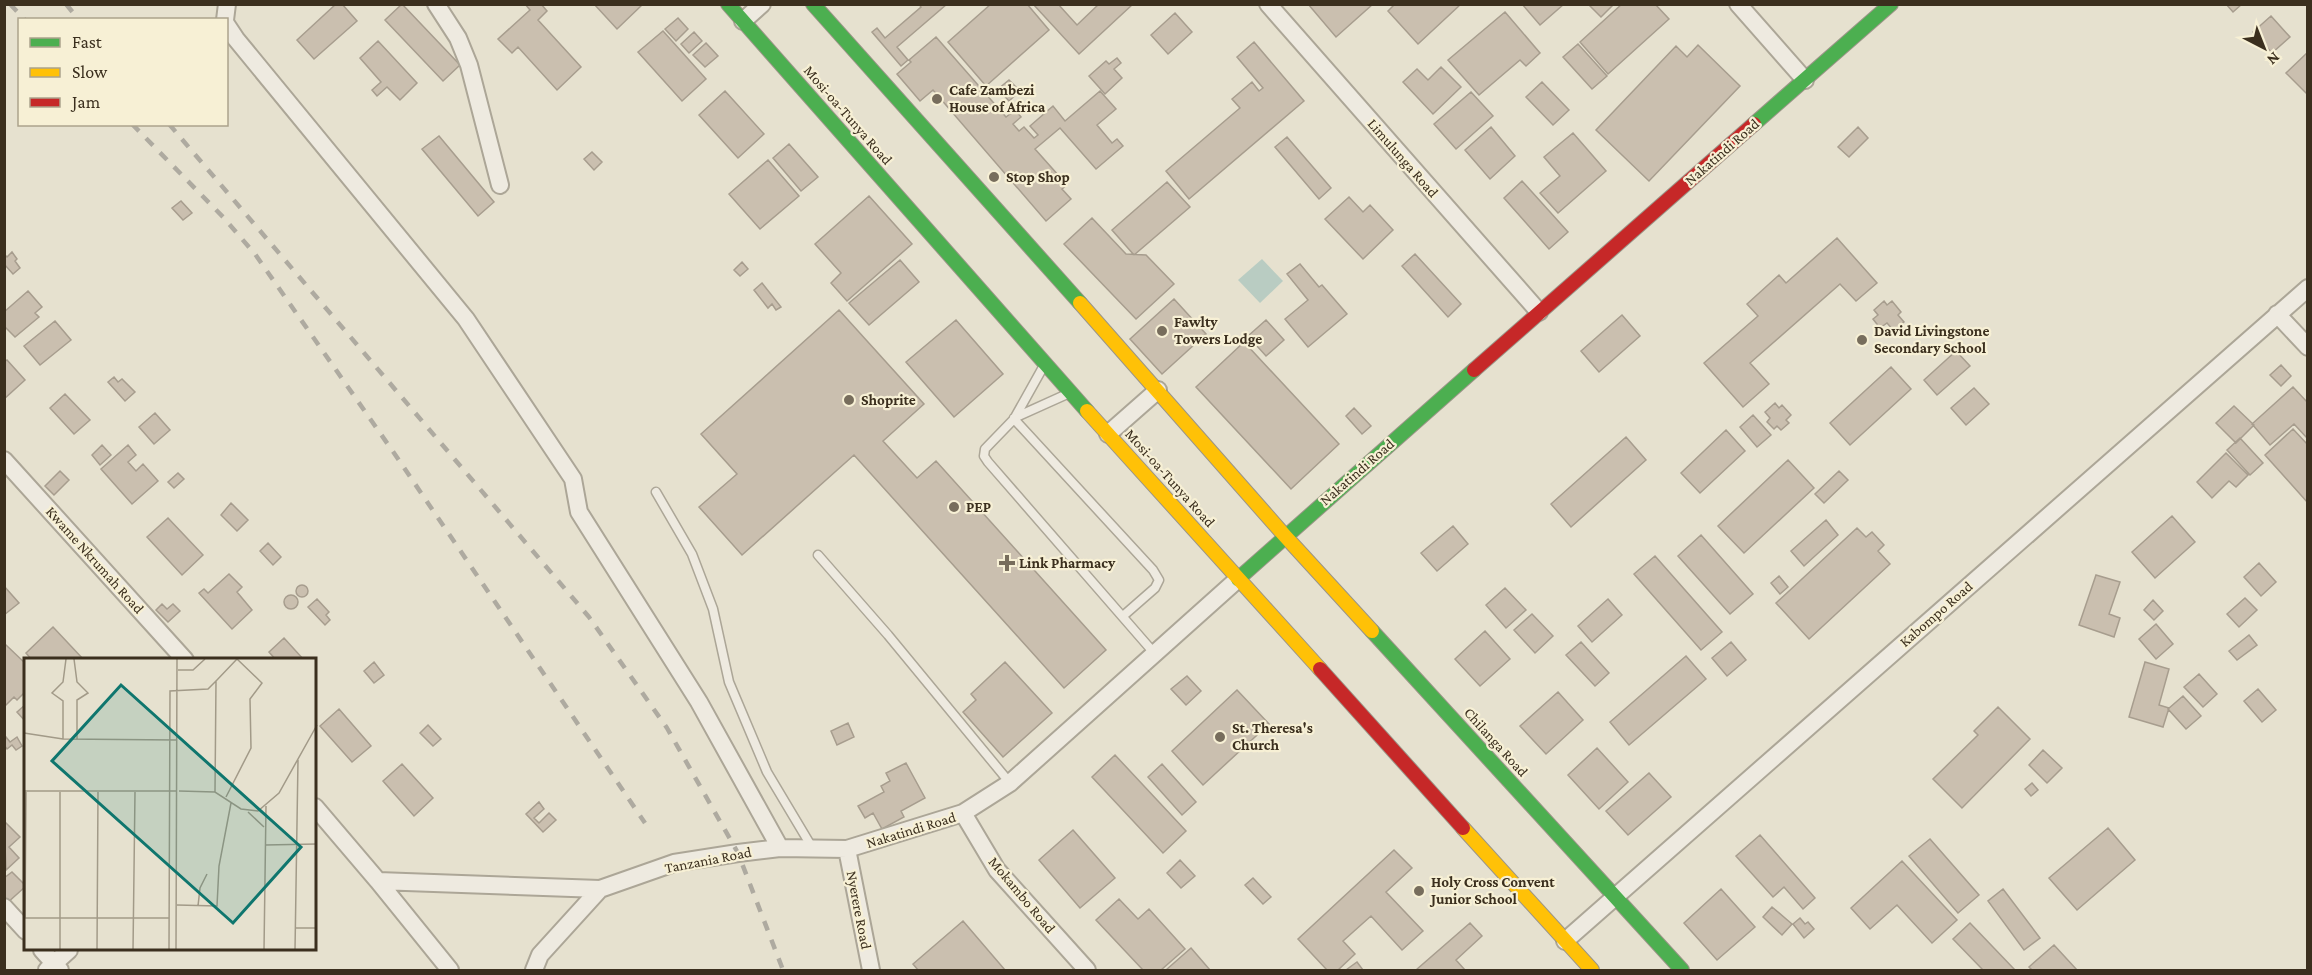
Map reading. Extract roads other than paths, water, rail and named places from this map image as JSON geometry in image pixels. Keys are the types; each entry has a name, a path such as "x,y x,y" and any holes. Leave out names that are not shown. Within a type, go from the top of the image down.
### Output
{"main road":[{"name":"Mosi-oa-Tunya Road","path":"728,4 1070,392 1592,970"},
{"name":"Chilanga Road","path":"813,4 985,194 1285,536 1682,970"},
{"name":"Nakatindi Road","path":"1238,579 1892,4"}],"street":[{"path":"436,4 458,39 469,65 500,185"},
{"path":"743,21 762,4"},
{"name":"Limulunga Road","path":"1268,4 1539,312"},
{"path":"1738,4 1805,80"},
{"path":"228,27 466,319 479,338 573,479 579,512 699,702 780,848"},
{"name":"Kabompo Road","path":"1565,941 2307,288"},
{"path":"2277,314 2307,347"},
{"path":"1108,434 1158,390"},
{"name":"Kwame Nkrumah Road","path":"4,460 182,658"},
{"name":"Nakatindi Road","path":"780,848 847,849 963,813 1010,783 1238,579"},
{"path":"316,808 450,970"},
{"name":"Mokambo Road","path":"963,813 997,870 1087,970"},
{"name":"Tanzania Road","path":"534,970 540,955 600,890 674,864 780,848"},
{"name":"Nyerere Road","path":"847,849 871,970"},
{"path":"378,881 600,890"},
{"path":"4,907 24,929"},
{"path":"43,951 54,968 68,951"}],"lane":[{"path":"1046,364 1014,419 985,449 984,456 1156,654"},
{"path":"1014,419 1070,392"},
{"path":"1014,419 1154,570 1159,580 1155,588 1123,616"},
{"path":"656,492 692,554 713,609 729,682 767,772 813,849"},
{"path":"818,555 888,635 1010,783"}],"railway":[{"path":"10,4 23,18"},
{"path":"66,4 77,18"},
{"path":"134,126 223,217 255,254 394,453 645,823"},
{"path":"171,126 589,617 667,728 738,853 783,970"}],"place":[{"name":"Cafe Zambezi House of Africa","path":"937,99"},
{"name":"Stop Shop","path":"994,177"},
{"name":"Fawlty Towers Lodge","path":"1162,331"},
{"name":"David Livingstone Secondary School","path":"1862,340"},
{"name":"Shoprite","path":"849,400"},
{"name":"PEP","path":"954,507"},
{"name":"Link Pharmacy","path":"1007,563"},
{"name":"St. Theresa's Church","path":"1220,737"},
{"name":"Holy Cross Convent Junior School","path":"1419,891"}]}
